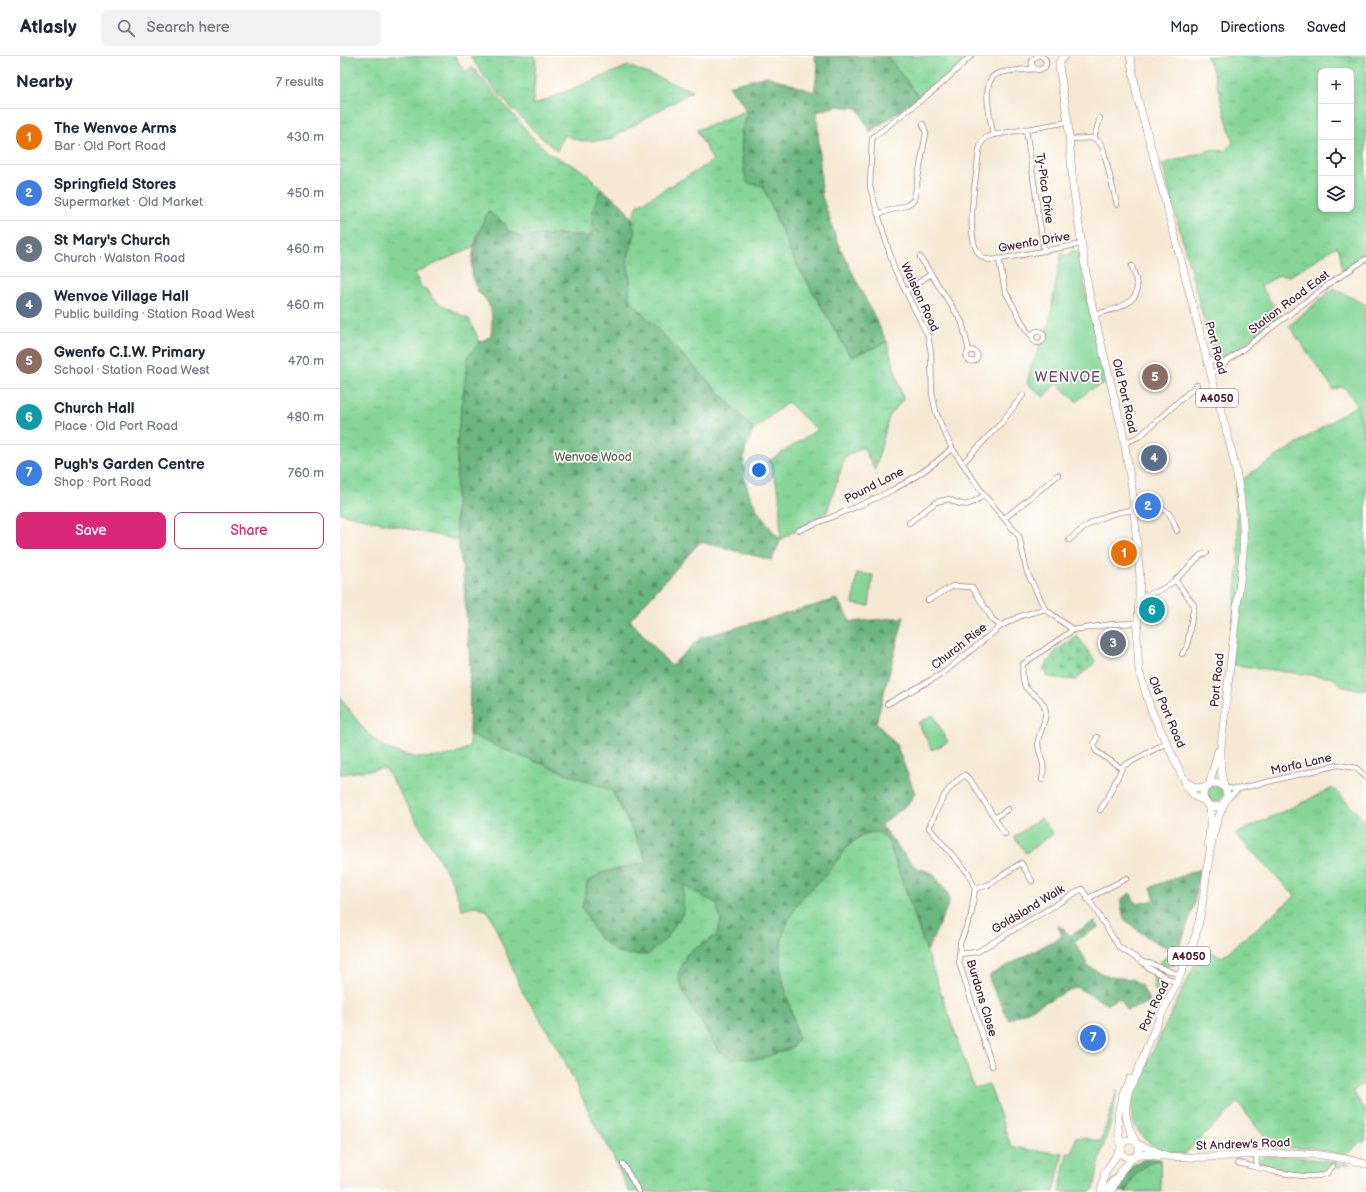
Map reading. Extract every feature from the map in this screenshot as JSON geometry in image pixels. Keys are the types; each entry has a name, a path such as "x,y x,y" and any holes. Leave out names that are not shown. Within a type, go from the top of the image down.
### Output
{"main road":[{"name":"Port Road","path":"1130,56 1137,96 1240,487 1244,533 1221,746 1221,772 1224,787 1228,794 1219,814 1209,852 1201,911 1193,943 1144,1053 1128,1093 1126,1120 1136,1143"},
{"name":"Old Port Road","path":"1062,57 1060,66 1068,122 1073,186 1093,314 1125,443 1140,578 1137,623 1138,660 1141,682 1166,743 1188,783 1187,786 1194,796 1206,803"},
{"name":"Port Road","path":"1209,852 1208,844 1211,818 1203,794 1208,786 1221,746"},
{"path":"1188,783 1196,788 1216,783 1224,787"},
{"path":"1206,803 1219,807 1226,801"},
{"name":"Port Road","path":"1121,1148 1118,1126 1119,1104 1137,1062 1144,1053"},
{"path":"1101,1192 1103,1179 1108,1167 1121,1148 1126,1141 1136,1143 1139,1148 1135,1156 1118,1177 1111,1192"},
{"name":"St Andrew's Road","path":"1136,1143 1168,1156"},
{"path":"1121,1148 1125,1157 1135,1156"},
{"name":"St Andrew's Road","path":"1135,1156 1211,1157 1256,1152 1315,1154 1366,1164"}],"street":[{"name":"Walston Road","path":"971,56 938,88 872,138 869,182 894,268 928,336 931,354 932,393 936,412 952,448 984,495 1019,536 1027,572 1045,609 1073,630"},
{"path":"1035,69 1032,63 1033,58 1037,56"},
{"path":"1041,56 1045,58 1046,65 1041,70 1035,69 999,73 991,77 987,85 993,135 1068,122"},
{"path":"1094,138 1100,118"},
{"path":"878,214 907,205 914,200 926,133 923,124"},
{"name":"Ty-Pica Drive","path":"1026,129 1044,251"},
{"name":"Gwenfo Drive","path":"993,135 984,139 980,146 971,212 975,245 978,252 987,259 999,259 1082,244"},
{"path":"1069,138 1094,138 1100,143 1103,148 1117,205"},
{"path":"920,257 962,322 969,351"},
{"path":"999,259 1005,291 1027,331 1032,336"},
{"name":"Station Road East","path":"1211,375 1332,282 1366,259"},
{"path":"1093,314 1125,304 1133,298 1138,289 1132,266"},
{"path":"906,291 931,274"},
{"path":"1207,359 1216,362 1226,362"},
{"path":"1125,443 1140,436 1197,385"},
{"path":"963,463 1001,423 1023,395"},
{"name":"Pound Lane","path":"799,530 834,516 890,490 938,462 952,448"},
{"path":"1005,518 1058,475"},
{"path":"909,523 936,502 949,499 961,505 973,503 984,495"},
{"path":"1069,540 1079,531 1101,517 1115,512 1133,513 1162,509 1167,510 1172,516 1177,531"},
{"path":"1140,595 1154,594 1174,580 1201,555 1207,553"},
{"path":"1174,580 1194,605 1187,647 1182,654"},
{"path":"928,600 953,586 972,587 993,620 1001,626"},
{"name":"Church Rise","path":"887,704 942,674 1001,626 1020,616 1045,609"},
{"path":"1042,780 1045,770 1038,743 1046,712 1045,706 1026,689 1022,679 1023,664 1073,630 1113,624 1137,623"},
{"path":"1097,737 1094,744 1096,751 1121,768"},
{"path":"1100,810 1107,799 1121,768 1130,761 1166,743"},
{"name":"Morfa Lane","path":"1224,787 1238,790 1338,765 1356,768 1366,777"},
{"path":"1005,834 966,775 953,782 940,802 929,828 969,874 975,889 988,885 1022,863 1032,881"},
{"name":"Morfa Lane","path":"1226,801 1238,790"},
{"path":"995,818 1008,809"},
{"path":"1127,878 1087,899 1119,948 1176,984"},
{"name":"Burdons Close","path":"975,889 971,916 960,943 959,962 992,1066"},
{"name":"Goldsland Walk","path":"959,954 977,952 1082,889 1087,899"},
{"path":"1144,963 1149,963 1180,975"},
{"path":"1256,1152 1256,1167"},
{"path":"1238,1163 1304,1176 1318,1176 1327,1173 1333,1166"},
{"path":"623,1164 638,1192"},
{"path":"1101,1192 1106,1190 1112,1180 1118,1177"}],"green space":[{"path":"340,56 455,56 465,72 472,67 534,139 550,154 584,171 601,188 593,209 591,236 553,234 522,237 508,231 505,224 478,233 475,246 415,273 421,287 428,290 432,298 440,304 469,319 480,342 468,356 457,442 457,540 340,513"},
{"path":"470,56 536,56 533,105 628,66 693,91 608,140 582,141 564,135 557,151 533,130 499,95"},
{"path":"814,56 887,56 919,97 870,132 858,108 837,106 817,112 822,196 838,244 887,342 851,357 793,258 763,186 747,183 743,165 741,142 747,115 742,102 728,86 767,76 814,92 818,67"},
{"path":"887,56 969,56 939,85 919,97"},
{"path":"1206,56 1366,56 1366,246 1356,263 1342,271 1340,253 1337,246 1290,276 1280,275 1261,286 1280,316 1239,348 1220,359 1213,354 1162,164 1215,149 1224,151 1233,143 1213,71"},
{"path":"746,111 747,115 741,133 793,258 851,357 887,342 903,399 889,417 875,470 863,447 845,457 827,512 781,539 779,493 769,461 817,430 788,402 754,429 628,299 630,280 627,260 635,234 632,219 638,205 713,161 697,130"},
{"name":"Wenvoe Wood","path":"601,188 623,206 632,219 635,234 627,260 630,280 629,299 754,429 744,455 746,481 749,492 759,513 781,539 772,560 700,542 630,620 671,666 700,638 837,599 851,622 904,617 876,723 896,744 915,793 910,802 881,825 915,867 932,873 948,893 949,903 927,951 888,840 877,832 872,832 856,839 844,851 828,873 800,900 787,923 781,945 781,968 798,1038 792,1047 762,1059 731,1059 718,1050 683,992 678,974 687,954 717,935 721,920 717,904 684,885 683,913 666,939 647,955 620,954 598,937 582,907 587,883 601,873 648,862 613,791 500,748 469,734 470,663 463,573 456,527 457,442 468,356 480,342 491,336 492,322 489,304 477,290 473,278 472,258 474,248 488,211 505,224 508,231 522,237 553,234 591,236 593,209"},
{"path":"1073,251 1080,253 1086,294 1107,383 1089,390 1077,402 1056,383 1044,397 1027,384 1031,367 1049,324 1061,253 1068,256 1070,252"},
{"path":"1333,288 1366,305 1366,446 1357,405 1345,388 1340,387 1334,390 1289,326"},
{"path":"1357,405 1366,446 1366,690 1343,687 1333,678 1228,664 1239,562 1235,487 1251,473"},
{"path":"857,573 873,575 869,606 853,604"},
{"path":"1077,636 1096,662 1075,680 1048,677 1043,668 1057,650"},
{"path":"340,697 368,734 383,746 394,751 420,757 447,756 470,746 469,734 500,748 612,791 649,862 601,873 587,883 582,907 598,937 620,954 647,955 684,885 717,904 721,920 717,935 687,954 683,992 718,1050 731,1059 781,1052 793,1047 798,1038 783,980 780,957 783,934 787,923 800,900 828,873 850,845 864,835 873,832 881,834 888,840 974,1088 989,1084 1011,1146 1028,1150 1063,1153 1054,1192 629,1192 607,1144 596,1127 559,1049 522,991 489,912 477,906 462,910 452,881 385,768 340,774"},
{"path":"933,715 948,742 932,750 918,723"},
{"path":"1215,786 1222,791 1223,794 1218,801 1215,802 1208,797 1207,794 1212,787"},
{"path":"1333,788 1366,822 1366,1082 1353,1091 1366,1112 1366,1140 1363,1143 1361,1141 1346,1156 1312,1148 1273,1148 1238,1103 1185,1154 1167,1153 1149,1142 1135,1126 1132,1114 1133,1094 1197,960 1201,947 1222,957 1295,896 1235,834"},
{"path":"1041,818 1053,834 1026,853 1014,837"},
{"path":"1200,869 1194,906 1179,949 1157,943 1124,919 1120,900 1130,893 1136,904 1155,900 1151,887"},
{"path":"1095,921 1099,927 1074,941 1087,962 1085,965 1109,977 1132,979 1142,986 1150,1003 1127,1010 1120,998 1107,1004 1076,987 1009,1020 990,982 990,975 1062,936 1058,926 1063,928 1070,936"},
{"path":"1175,953 1181,953 1175,965 1165,966 1159,964 1164,958"},
{"path":"1154,975 1164,986 1161,999 1154,988"},
{"path":"1117,1091 1111,1122 1100,1158 1094,1189 1089,1192 1059,1192 1067,1153 1072,1153 1076,1137 1101,1141"},
{"path":"1263,1156 1297,1157 1351,1164 1342,1165 1338,1169 1336,1164 1333,1164 1326,1171 1318,1173 1301,1173 1261,1165 1259,1160"},
{"path":"1150,1158 1160,1159 1143,1167 1135,1175 1126,1192 1116,1192 1125,1174 1132,1166"},
{"path":"1160,1159 1161,1192 1126,1192 1135,1175 1143,1167"}],"place":[{"name":"Gwenfo C.I.W. Primary","path":"1155,377"},
{"name":"Wenvoe Village Hall","path":"1154,458"},
{"name":"Springfield Stores","path":"1148,506"},
{"name":"The Wenvoe Arms","path":"1124,553"},
{"name":"Church Hall","path":"1152,610"},
{"name":"St Mary's Church","path":"1113,643"},
{"name":"Pugh's Garden Centre","path":"1093,1038"}],"district":[{"name":"WENVOE","path":"1068,377"}]}
